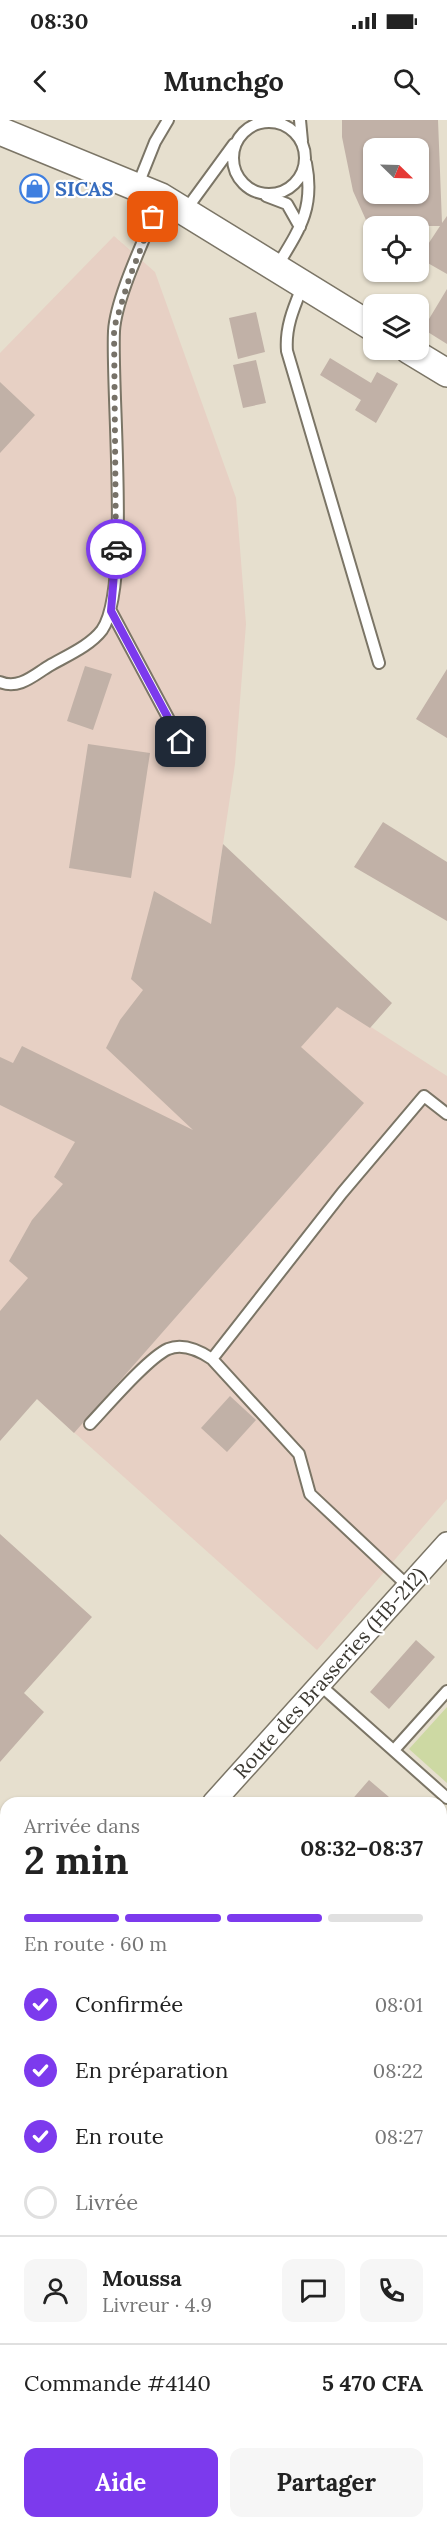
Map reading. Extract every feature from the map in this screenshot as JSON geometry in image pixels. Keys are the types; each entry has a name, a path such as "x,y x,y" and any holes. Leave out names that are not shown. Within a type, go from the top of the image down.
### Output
{"street":[{"path":"0,131 149,192 363,321"},
{"path":"426,360 447,373"},
{"name":"Route des Brasseries (HB-212)","path":"218,1797 447,1543"}],"lane":[{"path":"0,682 19,684 32,679 88,643 101,630 111,611 116,554 114,328 129,279 149,192 155,142 168,120"},
{"path":"275,268 300,226 309,203 311,186 300,120"},
{"path":"184,212 239,136 251,126 264,121 279,122 292,129 302,141"},
{"path":"239,136 232,152 235,173 245,186 287,204 300,226"},
{"path":"260,194 274,195 292,187 301,176 306,160"},
{"path":"303,285 291,313 286,338 287,351 379,663"},
{"path":"111,611 181,742"},
{"path":"212,1359 342,1193 424,1096 447,1114"},
{"path":"90,1424 167,1350 186,1348 212,1359 299,1454 310,1494 408,1586"},
{"path":"320,1685 446,1797"},
{"path":"394,1750 447,1690"}],"shaded area":[{"path":"114,236 155,272 236,498 246,624 235,764 211,924 447,1076 447,1499 317,1650 0,1366 0,353"}],"green space":[{"path":"447,1707 447,1783 409,1749"}],"building":[{"path":"342,120 438,120 442,223 447,216 447,274 429,264 429,243 440,226 429,226 429,216 364,216 353,191 342,137"},
{"path":"447,289 447,344 429,333 429,319"},
{"path":"256,312 265,352 238,359 229,318"},
{"path":"330,358 371,383 377,372 398,384 376,423 355,410 361,400 320,375"},
{"path":"256,360 266,403 243,408 233,365"},
{"path":"0,382 35,415 0,453"},
{"path":"85,666 112,674 93,730 67,721"},
{"path":"447,669 447,738 416,719"},
{"path":"88,744 150,753 131,878 69,868"},
{"path":"383,822 447,862 447,921 354,867"},
{"path":"223,844 392,1003 370,1028 337,1007 301,1047 364,1103 74,1433 37,1399 0,1441 0,1311 28,1278 9,1261 32,1220 63,1184 54,1177 75,1142 0,1105 0,1057 13,1063 22,1046 193,1130 106,1048 120,1020 143,990 131,979 154,891 211,924"},
{"path":"230,1396 256,1420 227,1452 201,1428"},
{"path":"0,1534 92,1617 24,1693 44,1712 0,1762"},
{"path":"416,1640 435,1657 389,1709 370,1692"},
{"path":"369,1780 389,1797 354,1797"}],"way so far":[{"path":"116,549 114,328 129,279 153,217"}],"place":[{"name":"SICAS","path":"34,189"}],"route":[{"path":"116,549 111,611 181,742"}]}
